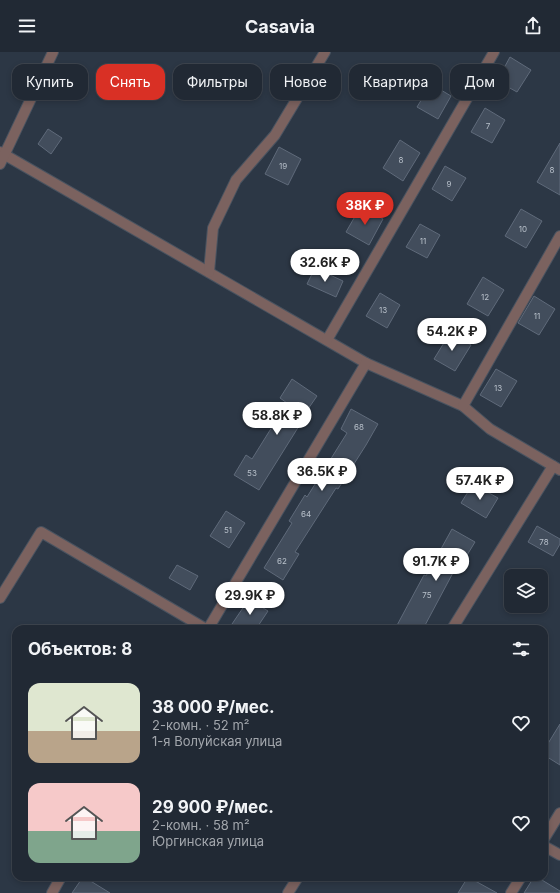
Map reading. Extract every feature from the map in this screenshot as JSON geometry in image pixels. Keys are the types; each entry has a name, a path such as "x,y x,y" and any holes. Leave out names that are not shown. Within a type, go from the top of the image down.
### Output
{"street":[{"path":"0,164 2,153 53,52"},
{"path":"209,272 213,228 236,180 276,135 325,52"},
{"path":"326,340 494,52"},
{"path":"2,153 366,363 462,406 490,429 557,468 455,625"},
{"path":"462,406 560,236"},
{"path":"209,625 366,363"},
{"path":"0,598 41,532 200,625"},
{"path":"548,832 560,813"},
{"path":"548,848 560,855"},
{"path":"52,893 59,881"},
{"path":"288,893 296,881"},
{"path":"511,893 518,881"}],"building":[{"path":"510,57 531,70 517,92 509,88 509,64 506,64"},
{"path":"442,91 450,95 438,119 417,107 421,100 442,100"},
{"path":"485,108 505,120 492,143 471,132"},
{"path":"48,129 62,138 51,154 38,144"},
{"path":"400,140 420,153 403,181 383,168"},
{"path":"560,143 560,195 537,182"},
{"path":"279,147 301,159 288,185 265,174"},
{"path":"445,166 466,178 452,201 432,189"},
{"path":"361,206 383,219 369,245 346,232"},
{"path":"521,209 542,221 526,248 505,236"},
{"path":"420,224 440,235 427,258 406,247"},
{"path":"315,268 343,281 336,297 307,284"},
{"path":"483,277 504,290 488,316 467,304"},
{"path":"380,293 400,305 387,328 366,316"},
{"path":"534,296 555,309 539,335 518,323"},
{"path":"450,333 471,345 455,371 434,359"},
{"path":"496,369 517,381 501,407 480,395"},
{"path":"292,379 317,396 297,425 299,426 259,490 234,475 246,455 252,459 287,403 280,398"},
{"path":"351,409 378,424 338,489 336,488 295,552 299,554 283,580 264,568 292,523 289,521 305,495 307,497 347,433 341,429"},
{"path":"473,484 498,498 486,518 461,503"},
{"path":"226,511 245,523 229,548 210,536"},
{"path":"537,526 560,539 560,544 553,556 528,542"},
{"path":"452,529 475,542 458,570 455,569 425,625 397,625 424,575 426,576"},
{"path":"177,565 198,576 190,590 169,578"},
{"path":"249,599 268,611 259,625 232,624"},
{"path":"560,724 560,765 548,758 548,744"},
{"path":"80,881 90,881 110,893 72,893"},
{"path":"466,881 475,881 497,893 458,893"},
{"path":"532,881 544,881 560,891 560,893 524,893"}]}
